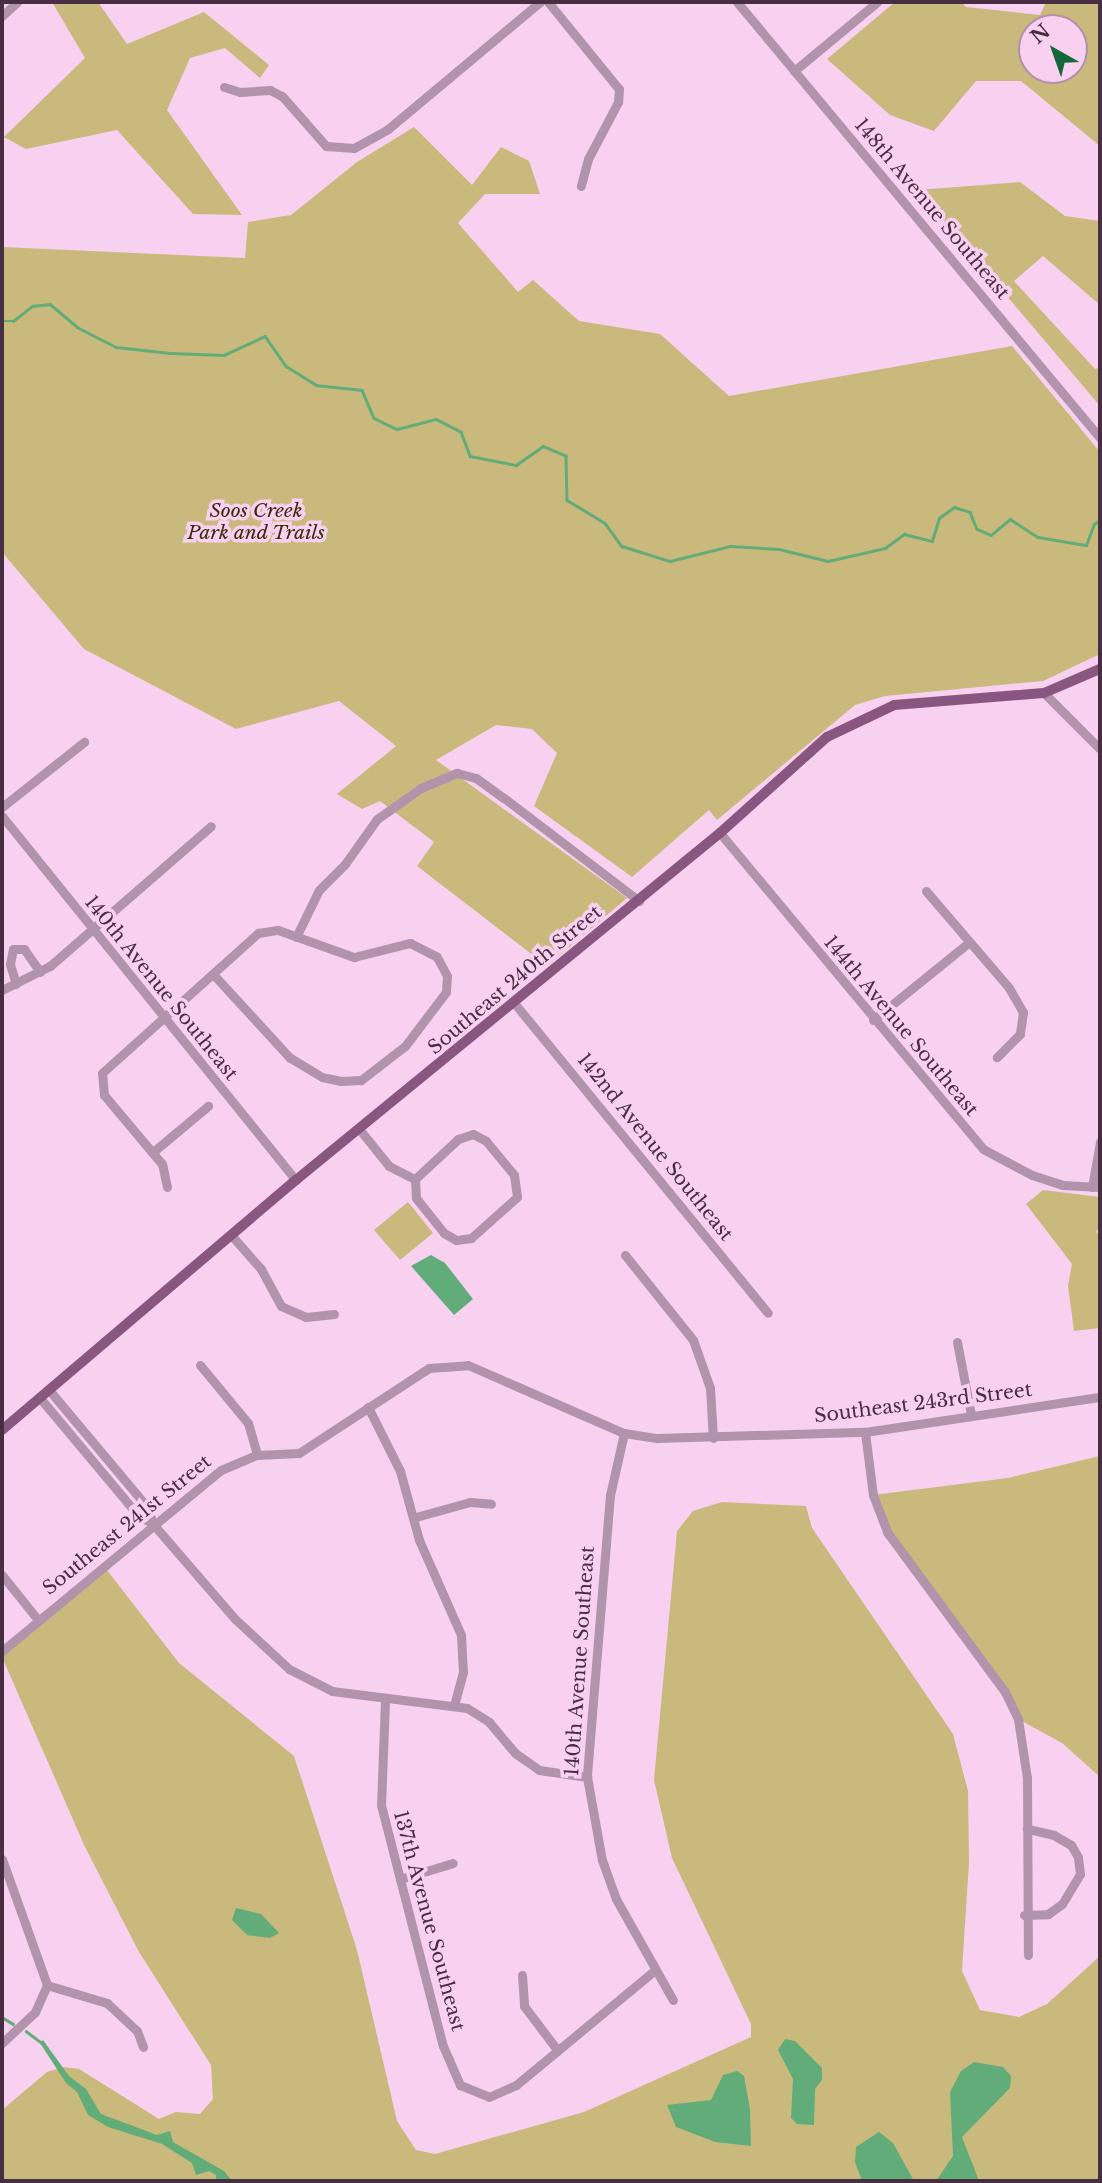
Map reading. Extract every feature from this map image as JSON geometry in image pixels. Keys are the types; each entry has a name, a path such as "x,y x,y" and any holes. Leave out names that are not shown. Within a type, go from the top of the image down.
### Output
{"main road":[{"name":"Southeast 240th Street","path":"2,1430 296,1180 515,1004 720,833 827,737 872,711 913,701 1044,693 1100,669"}],"street":[{"path":"2,16 17,2"},
{"path":"224,87 240,92 270,90 282,96 326,146 354,148 388,129 540,2"},
{"path":"548,2 619,89 618,102 588,159 580,186"},
{"name":"148th Avenue Southeast","path":"737,2 1100,438"},
{"path":"794,71 877,2"},
{"path":"1044,693 1100,749"},
{"path":"2,807 84,742"},
{"path":"296,937 319,890 345,864 377,819 441,779 457,773 476,778 639,901"},
{"name":"140th Avenue Southeast","path":"2,816 163,1021 296,1180"},
{"path":"2,990 40,972 92,932 211,826"},
{"name":"144th Avenue Southeast","path":"720,833 983,1149 1032,1175 1062,1185 1096,1187"},
{"path":"926,891 1023,1012 1020,1034 997,1057"},
{"path":"167,1187 167,1176 153,1152 104,1095 100,1080 106,1068 163,1021 213,974 258,933 278,930 354,957 410,943 437,957 447,976 440,1004 405,1046 373,1073 349,1082 322,1077 290,1058 213,974"},
{"path":"873,1020 968,943"},
{"path":"16,984 10,964 13,949 24,949 40,972"},
{"name":"142nd Avenue Southeast","path":"515,1004 768,1313"},
{"path":"153,1152 208,1106"},
{"path":"360,1130 389,1166 415,1179"},
{"path":"474,1134 486,1141 507,1167 518,1189 513,1204 471,1238 456,1240 444,1233 416,1198 415,1179 458,1139 474,1134"},
{"path":"1096,1187 1100,1142"},
{"path":"232,1236 261,1269 281,1306 306,1317 334,1314"},
{"path":"625,1255 694,1340 710,1388 713,1438"},
{"path":"957,1342 971,1415"},
{"path":"201,1365 248,1423 257,1455"},
{"name":"Southeast 241st Street","path":"2,1651 221,1469 257,1455 299,1453 429,1368 468,1365 624,1433"},
{"path":"45,1394 138,1515 153,1524 235,1619 289,1669 332,1691 385,1700 454,1705 483,1717 515,1753 539,1770 587,1777"},
{"name":"Southeast 243rd Street","path":"624,1433 713,1438 864,1432 1100,1397"},
{"path":"368,1407 389,1444 415,1517 419,1540 461,1635 463,1672 454,1705"},
{"path":"864,1432 873,1495 887,1532 1005,1692 1018,1719 1025,1749 1027,1829 1024,1915 1028,1955"},
{"name":"140th Avenue Southeast","path":"624,1433 610,1495 587,1777 602,1860 615,1899 673,2000"},
{"path":"415,1517 470,1502 491,1504"},
{"path":"2,1575 37,1620"},
{"name":"137th Avenue Southeast","path":"385,1700 381,1805 448,2062 460,2085 477,2096 499,2094 516,2085 558,2051"},
{"path":"1024,1915 1048,1914 1062,1904 1080,1874 1078,1857 1071,1845 1054,1835 1027,1829"},
{"path":"2,1862 47,1985 35,2012 2,2043"},
{"path":"400,1879 453,1863"},
{"path":"522,1975 524,2006 558,2051 655,1970"},
{"path":"47,1985 107,2003 137,2031 143,2047"}],"green space":[{"path":"52,2 98,2 127,44 204,12 269,65 260,78 225,48 190,58 167,110 242,215 193,214 117,130 26,149 4,137 85,58"},
{"path":"895,2 961,2 966,7 1031,14 1018,14 1018,81 976,81 934,131 890,115 827,59"},
{"path":"1046,2 1100,2 1100,146 1025,84 1088,84 1088,14 1040,14"},
{"name":"Soos Creek Park and Trails","path":"414,127 472,185 501,147 529,161 540,194 485,194 458,223 518,292 533,280 579,321 660,334 729,396 1012,346 1100,452 1100,654 1043,681 885,696 855,705 717,820 709,810 632,877 534,806 557,753 532,729 496,725 436,760 627,898 547,966 417,866 434,842 380,801 362,809 337,794 396,746 339,701 236,729 84,649 2,552 2,247 245,258 248,222 291,215 357,162"},
{"path":"1020,182 1065,216 1100,221 1100,305 1043,256 1014,281 1095,369 1100,368 1100,406 917,190"},
{"path":"1043,1190 1100,1197 1100,1226 1096,1232 1100,1236 1100,1328 1074,1331 1068,1286 1072,1264 1026,1204"},
{"path":"408,1202 433,1233 400,1260 374,1230"},
{"path":"1100,1456 1100,1777 1062,1743 1018,1719 1005,1692 900,1553 873,1495 1008,1478"},
{"path":"722,1502 806,1506 812,1528 953,1734 968,1791 969,1862 962,1971 980,2010 1019,2017 1047,2004 1100,1956 1100,2181 2,2181 2,2110 47,2072 64,2067 79,2069 159,2119 176,2112 200,2114 213,2099 211,2065 139,1952 85,1847 2,1657 2,1651 103,1565 179,1663 294,1756 357,1950 397,2121 416,2150 435,2154 584,2112 751,2037 751,2024 672,1858 654,1780 677,1531 693,1511"}],"shaded area":[{"path":"431,1255 445,1263 473,1299 454,1315 411,1266"},
{"path":"236,1908 261,1914 279,1933 270,1938 247,1935 232,1920"},
{"path":"785,2039 795,2041 822,2068 822,2080 815,2089 814,2125 797,2124 791,2118 793,2079 778,2050"},
{"path":"43,2040 69,2076 86,2089 101,2114 157,2135 170,2131 173,2142 224,2171 232,2181 216,2181 216,2175 209,2171 196,2175 192,2163 162,2144 108,2127 88,2115 77,2092 66,2083 40,2043"},
{"path":"974,2062 1003,2067 1011,2076 1010,2088 962,2137 979,2181 936,2181 953,2156 950,2092 961,2071"},
{"path":"737,2071 744,2076 750,2109 751,2146 715,2142 676,2127 667,2105 711,2100 723,2075"},
{"path":"879,2132 893,2143 914,2181 862,2181 855,2162 856,2147"}],"waterway":[{"path":"2,321 13,321 32,306 50,304 77,327 116,347 170,353 224,355 265,336 286,366 316,385 362,390 374,418 397,429 436,419 461,432 470,456 516,465 543,446 566,456 567,500 605,523 622,546 670,561 730,546 779,549 828,561 885,548 904,534 932,541 939,518 954,507 970,512 977,529 991,535 1010,519 1038,537 1086,545 1094,524 1100,520"},
{"path":"2,2017 13,2024"},
{"path":"26,2031 43,2044"}]}
